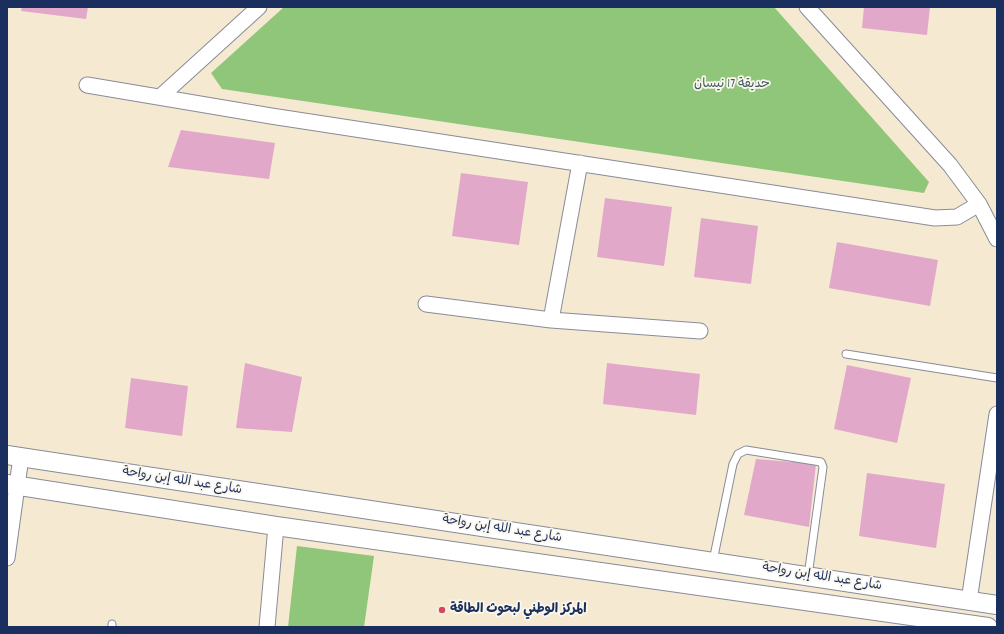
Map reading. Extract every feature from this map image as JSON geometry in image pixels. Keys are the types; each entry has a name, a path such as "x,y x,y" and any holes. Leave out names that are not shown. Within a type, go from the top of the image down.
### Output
{"street":[{"path":"160,97 258,7"},
{"path":"807,7 950,164 978,204 997,238"},
{"path":"87,85 935,218 957,217 978,204"},
{"path":"551,320 580,163"},
{"path":"426,304 551,320 700,331"},
{"path":"970,601 997,414"},
{"path":"7,558 14,456"},
{"name":"شارع عبد الله إبن رواحة","path":"14,456 997,605"},
{"name":"شارع عبد الله إبن رواحة","path":"12,485 276,526 988,627"},
{"path":"267,627 276,526"}],"lane":[{"path":"846,354 997,378"},
{"path":"713,562 733,464 738,454 746,450 821,462 823,467 808,576"}],"green space":[{"name":"حديقة 17 نيسان","path":"284,7 774,7 929,182 924,193 222,89 211,73"},
{"path":"297,546 374,556 364,627 288,627"}],"building":[{"path":"22,7 88,7 86,19 21,11"},
{"path":"864,7 930,7 927,35 862,28"},
{"path":"181,130 275,143 269,179 168,167"},
{"path":"461,173 528,182 519,245 452,236"},
{"path":"605,198 672,207 664,266 597,257"},
{"path":"701,218 758,226 751,284 694,277"},
{"path":"837,242 938,260 930,306 829,288"},
{"path":"245,363 302,377 292,432 236,428"},
{"path":"607,363 700,374 696,415 603,404"},
{"path":"847,365 911,378 897,443 834,429"},
{"path":"131,378 188,386 182,436 125,428"},
{"path":"756,459 816,464 809,527 744,515"},
{"path":"867,473 945,484 936,548 859,536"}],"place":[{"name":"المركز الوطني لبحوث الطاقة","path":"442,610"}]}
